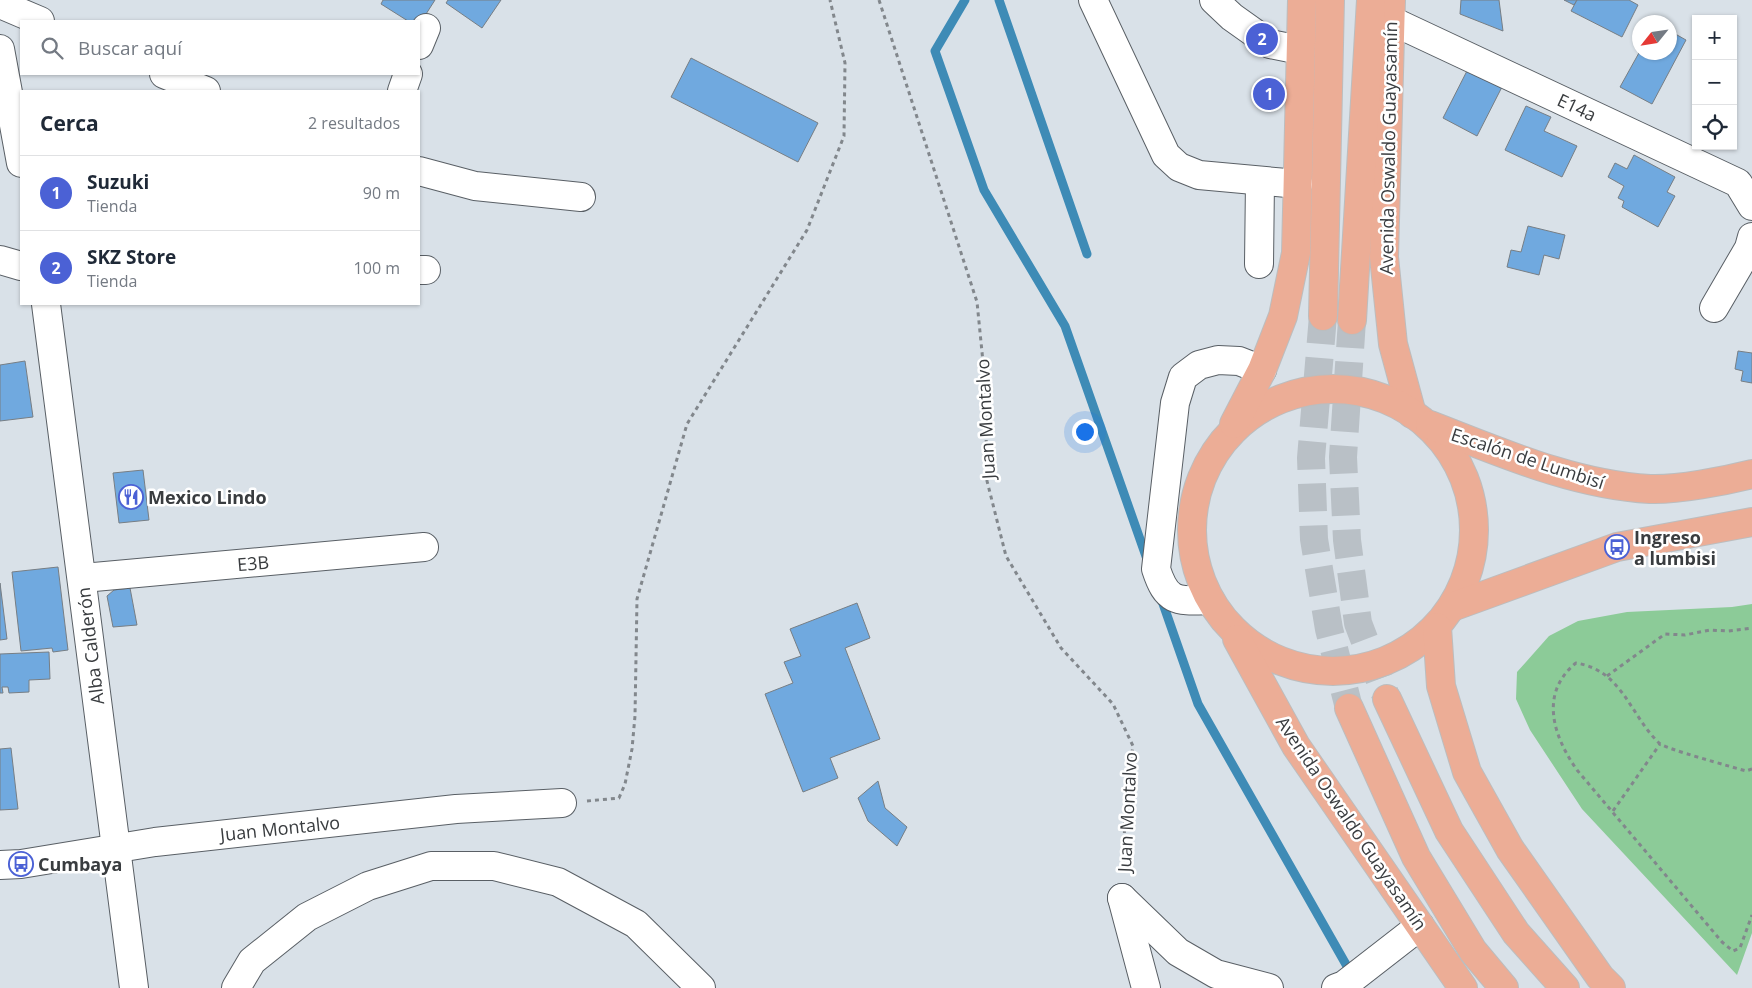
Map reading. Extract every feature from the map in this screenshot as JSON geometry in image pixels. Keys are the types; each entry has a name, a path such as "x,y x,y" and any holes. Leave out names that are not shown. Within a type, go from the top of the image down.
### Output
{"main road":[{"path":"1302,0 1296,253 1283,316 1262,370 1229,434 1208,462 1195,496 1191,531 1196,567 1210,600 1231,628 1268,656 1312,671 1358,670 1402,655 1445,617 1617,547 1752,522"},
{"path":"1323,316 1330,0"},
{"name":"Avenida Oswaldo Guayasamín","path":"1352,320 1371,0"},
{"name":"Avenida Oswaldo Guayasamín","path":"1390,10 1384,257 1394,344 1418,418"},
{"path":"1229,434 1260,408 1297,393 1336,389 1376,396 1418,418 1451,453 1468,490 1474,530 1468,571 1445,617 1441,686 1467,772 1510,850 1600,977 1611,988"},
{"name":"Escalón de Lumbisí","path":"1418,418 1557,471 1608,484 1652,489 1722,481 1752,474"},
{"name":"Avenida Oswaldo Guayasamín","path":"1231,628 1296,746 1463,988"},
{"path":"1387,699 1449,831 1516,932 1565,988"},
{"name":"Avenida Oswaldo Guayasamín","path":"1349,708 1416,857 1474,951 1504,988"}],"street":[{"path":"1093,0 1166,154 1179,167 1199,175 1298,184"},
{"path":"1214,0 1232,17 1270,44 1300,50"},
{"path":"0,4 38,20"},
{"name":"E14a","path":"1390,10 1738,182 1752,206"},
{"path":"0,49 20,158"},
{"path":"166,75 204,90"},
{"path":"402,90 408,75"},
{"path":"420,171 475,186 581,197"},
{"path":"1260,181 1260,264"},
{"path":"1714,308 1749,248 1752,237"},
{"path":"0,260 20,266"},
{"name":"Alba Calderón","path":"50,305 115,847 134,988"},
{"path":"1210,600 1178,600 1167,594 1156,569 1174,403 1183,377 1199,366 1218,360 1239,361 1262,370"},
{"name":"E3B","path":"82,578 424,547"},
{"name":"Juan Montalvo","path":"0,865 21,864 115,847 456,809 562,803"},
{"path":"236,988 252,961 307,917 368,886 431,866 494,866 558,882 636,924 701,988"},
{"name":"Juan Montalvo","path":"1122,898 1146,988"},
{"path":"1122,898 1178,952 1216,974 1269,988"},
{"path":"1349,987 1420,926"}],"path":[{"path":"562,803 619,798 627,776 635,716 637,599 687,424 808,230 844,136 844,63 830,0"},
{"name":"Juan Montalvo","path":"879,0 977,302 985,382 987,482 1006,556 1061,648 1112,704 1133,746 1126,790 1122,898"},
{"path":"1606,676 1665,634 1685,635 1710,630 1728,631 1752,628"},
{"path":"1752,769 1746,771 1660,744 1630,702 1606,676 1593,666 1576,662 1563,674 1554,693 1558,739 1563,749 1612,811 1722,942 1733,951 1740,948 1752,914"},
{"path":"1612,811 1660,744"}],"green space":[{"path":"1752,604 1752,933 1737,975 1582,809 1530,730 1516,699 1517,672 1549,636 1578,621 1627,612 1732,607"}],"building":[{"path":"383,0 435,0 420,23 420,20 406,20 381,4"},
{"path":"448,0 501,0 482,28 446,3"},
{"path":"1461,0 1499,0 1503,31 1460,14"},
{"path":"1564,0 1577,0 1574,5"},
{"path":"1577,0 1629,0 1638,5 1622,37 1571,11"},
{"path":"1677,35 1686,40 1677,57"},
{"path":"691,58 818,123 798,162 671,97"},
{"path":"1635,60 1675,60 1652,104 1620,87"},
{"path":"1470,65 1504,83 1477,136 1443,118"},
{"path":"1526,106 1551,117 1544,131 1577,146 1562,177 1505,150"},
{"path":"1634,155 1675,177 1667,192 1675,196 1658,227 1622,207 1624,201 1618,198 1624,186 1608,177 1615,163 1627,169"},
{"path":"1528,226 1565,235 1559,259 1544,255 1539,275 1507,267 1511,250 1521,252"},
{"path":"1738,351 1752,353 1752,383 1741,381 1743,371 1735,369"},
{"path":"25,361 33,417 0,421 0,365"},
{"name":"Mexico Lindo","path":"143,470 149,520 119,523 113,473"},
{"path":"58,567 68,650 53,652 52,648 21,651 12,572"},
{"path":"0,583 7,639 0,640"},
{"path":"130,588 137,625 113,627 107,596 114,590"},
{"path":"857,603 870,638 845,648 880,739 830,758 838,778 803,792 765,694 793,683 784,662 801,656 790,629"},
{"path":"49,652 50,679 29,680 29,692 9,693 8,687 2,687 3,693 0,693 0,654"},
{"path":"11,748 18,809 0,810 0,749"},
{"path":"878,781 885,808 907,827 897,846 868,821 858,798"}],"waterway":[{"path":"965,0 935,51 984,190 1065,326 1148,562"},
{"path":"999,0 1087,254"},
{"path":"1161,598 1198,704 1352,975"}],"tunnel":[{"path":"1323,316 1311,458 1314,539 1329,629 1349,708"},
{"path":"1352,320 1343,457 1347,540 1358,623 1387,699"}],"place":[{"name":"SKZ Store","path":"1262,39"},
{"name":"Suzuki","path":"1269,94"},
{"name":"Mexico Lindo","path":"131,497"},
{"name":"Ingreso a lumbisi","path":"1617,547"},
{"name":"Cumbaya","path":"21,864"}]}
